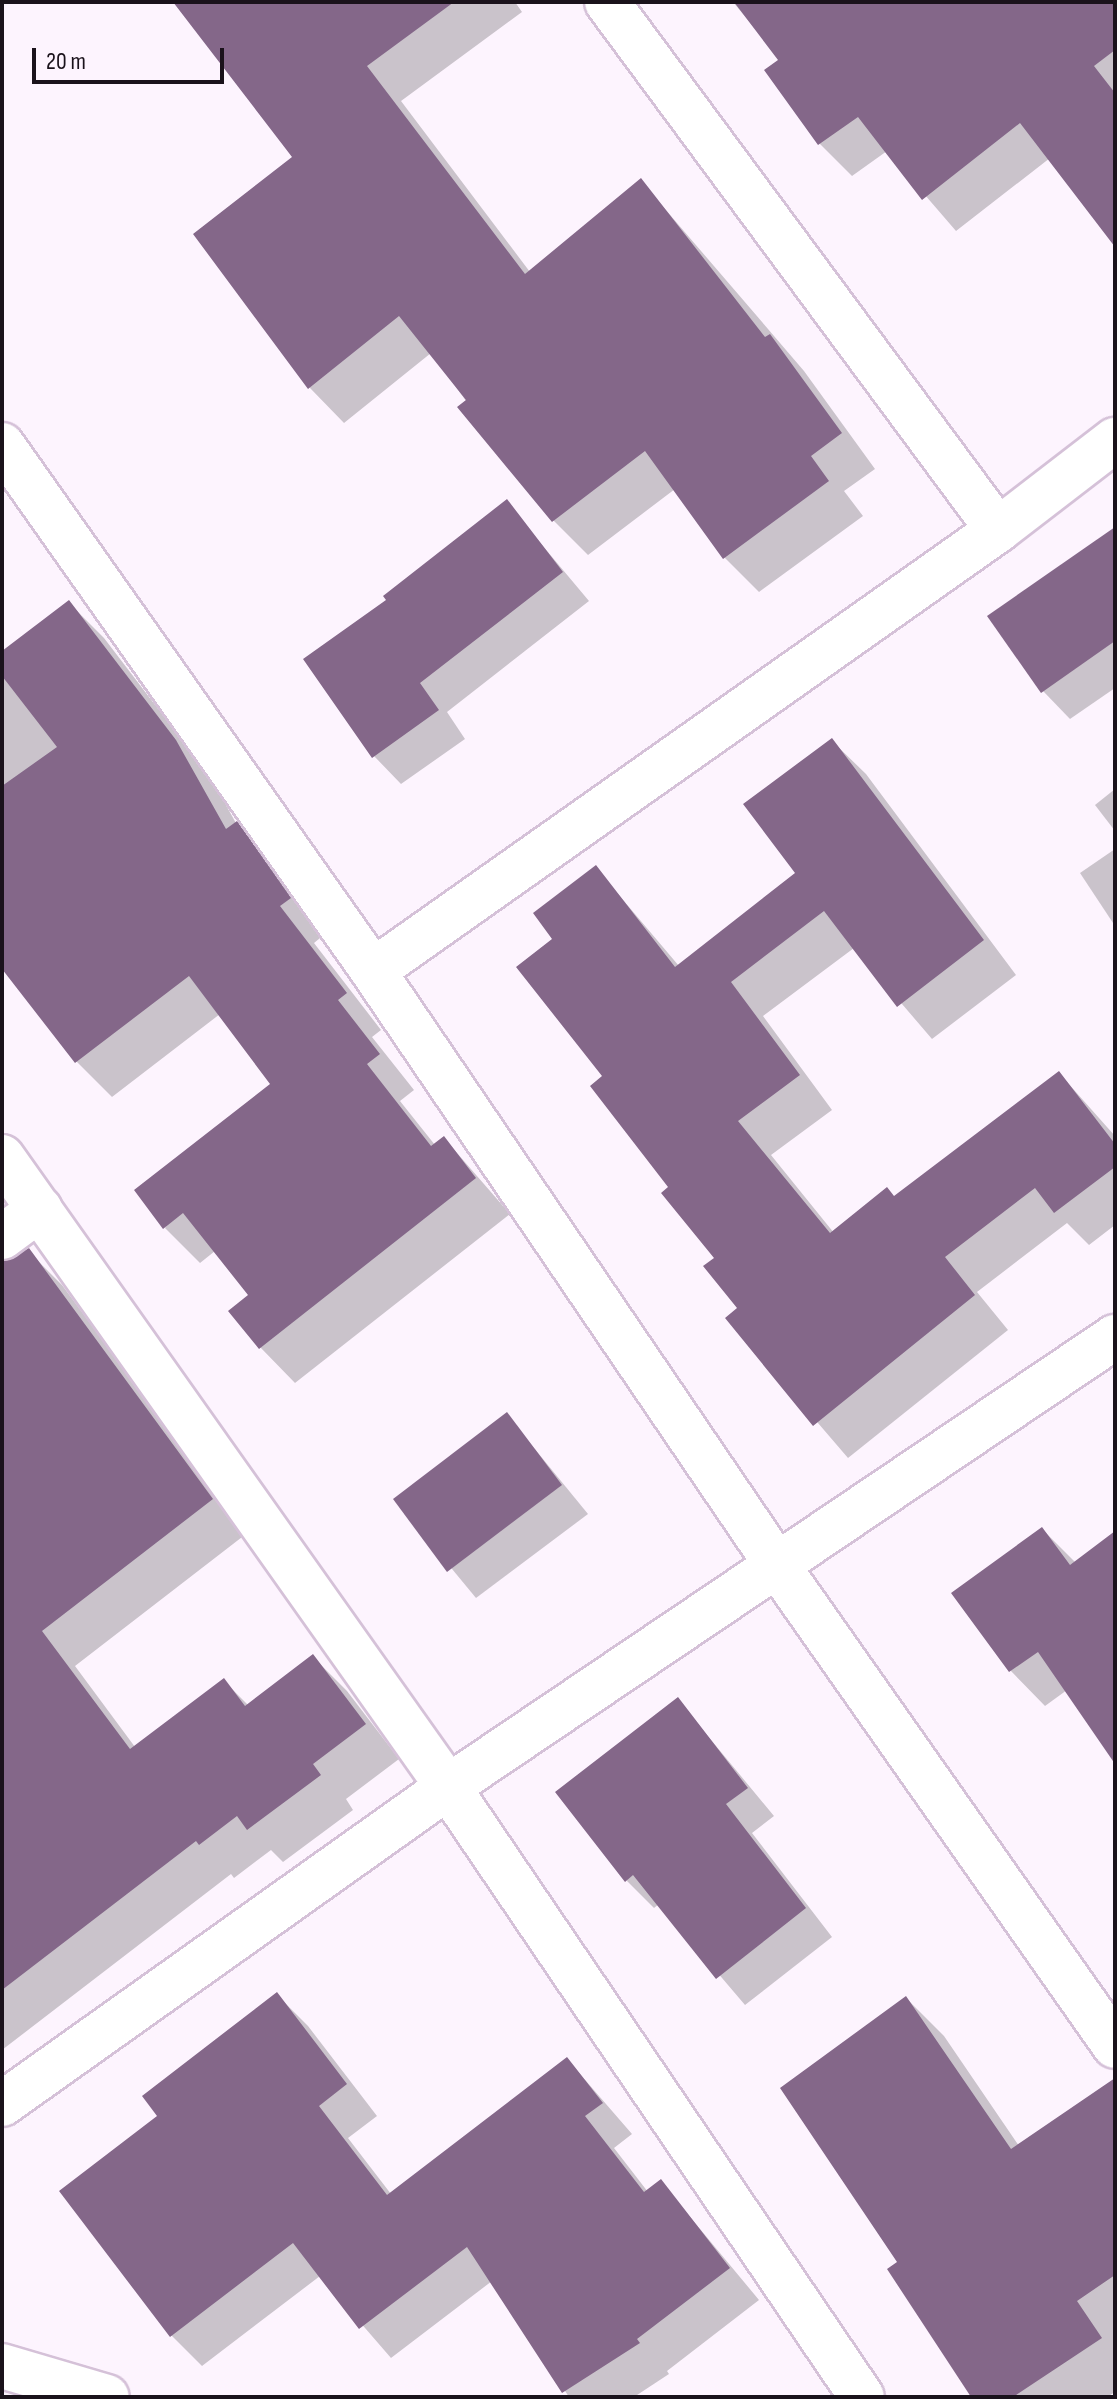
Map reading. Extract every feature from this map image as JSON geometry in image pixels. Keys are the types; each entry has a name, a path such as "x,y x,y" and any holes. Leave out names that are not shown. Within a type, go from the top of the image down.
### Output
{"street":[{"path":"607,2 998,530"},
{"path":"373,971 998,530 1115,440"},
{"path":"2,445 373,971 779,1568 1115,2046"},
{"path":"2,1157 448,1787 862,2397"},
{"path":"2,1237 40,1209"},
{"path":"2,2104 448,1787 779,1568 1115,1337"},
{"path":"2,2366 107,2397"}],"building":[{"path":"173,2 454,2 367,66 525,274 641,178 765,337 770,334 842,433 811,456 829,481 723,559 645,451 552,522 457,407 466,400 399,316 308,389 193,234 292,157"},
{"path":"734,2 1115,2 1115,50 1094,66 1115,93 1115,247 1020,123 922,200 858,117 818,145 764,70 778,60"},
{"path":"507,499 563,572 420,683 439,710 372,758 303,659 386,600 383,596"},
{"path":"1115,527 1115,641 1041,693 987,616"},
{"path":"69,600 176,740 226,829 237,821 291,898 280,906 347,993 338,1000 380,1054 367,1064 431,1146 444,1136 476,1178 259,1349 228,1311 248,1295 183,1213 163,1229 134,1190 270,1084 189,976 75,1063 2,969 2,786 57,747 2,676 2,651"},
{"path":"832,738 984,940 897,1007 824,911 731,982 800,1075 738,1121 830,1233 887,1187 894,1196 1059,1071 1115,1144 1115,1167 1054,1213 1035,1188 945,1257 975,1295 813,1426 725,1318 737,1308 703,1266 714,1258 661,1193 668,1187 590,1086 602,1076 516,967 552,939 533,913 596,865 675,967 795,873 743,804"},
{"path":"29,1248 213,1499 42,1631 130,1749 224,1678 245,1706 313,1654 366,1724 313,1764 321,1775 247,1830 237,1816 199,1845 196,1841 2,1990 2,1262"},
{"path":"507,1412 562,1485 447,1572 393,1499"},
{"path":"1042,1527 1070,1565 1115,1531 1115,1764 1038,1652 1009,1672 951,1593"},
{"path":"678,1697 748,1788 726,1804 806,1908 716,1979 633,1875 625,1882 555,1792"},
{"path":"277,1992 347,2084 319,2106 387,2195 567,2057 603,2103 585,2116 644,2192 661,2179 730,2268 637,2339 640,2343 562,2393 467,2247 359,2329 293,2243 170,2337 59,2191 157,2116 142,2096"},
{"path":"906,1996 1011,2149 1115,2078 1115,2275 1077,2301 1102,2338 1013,2397 971,2397 887,2269 897,2262 780,2088"}]}
